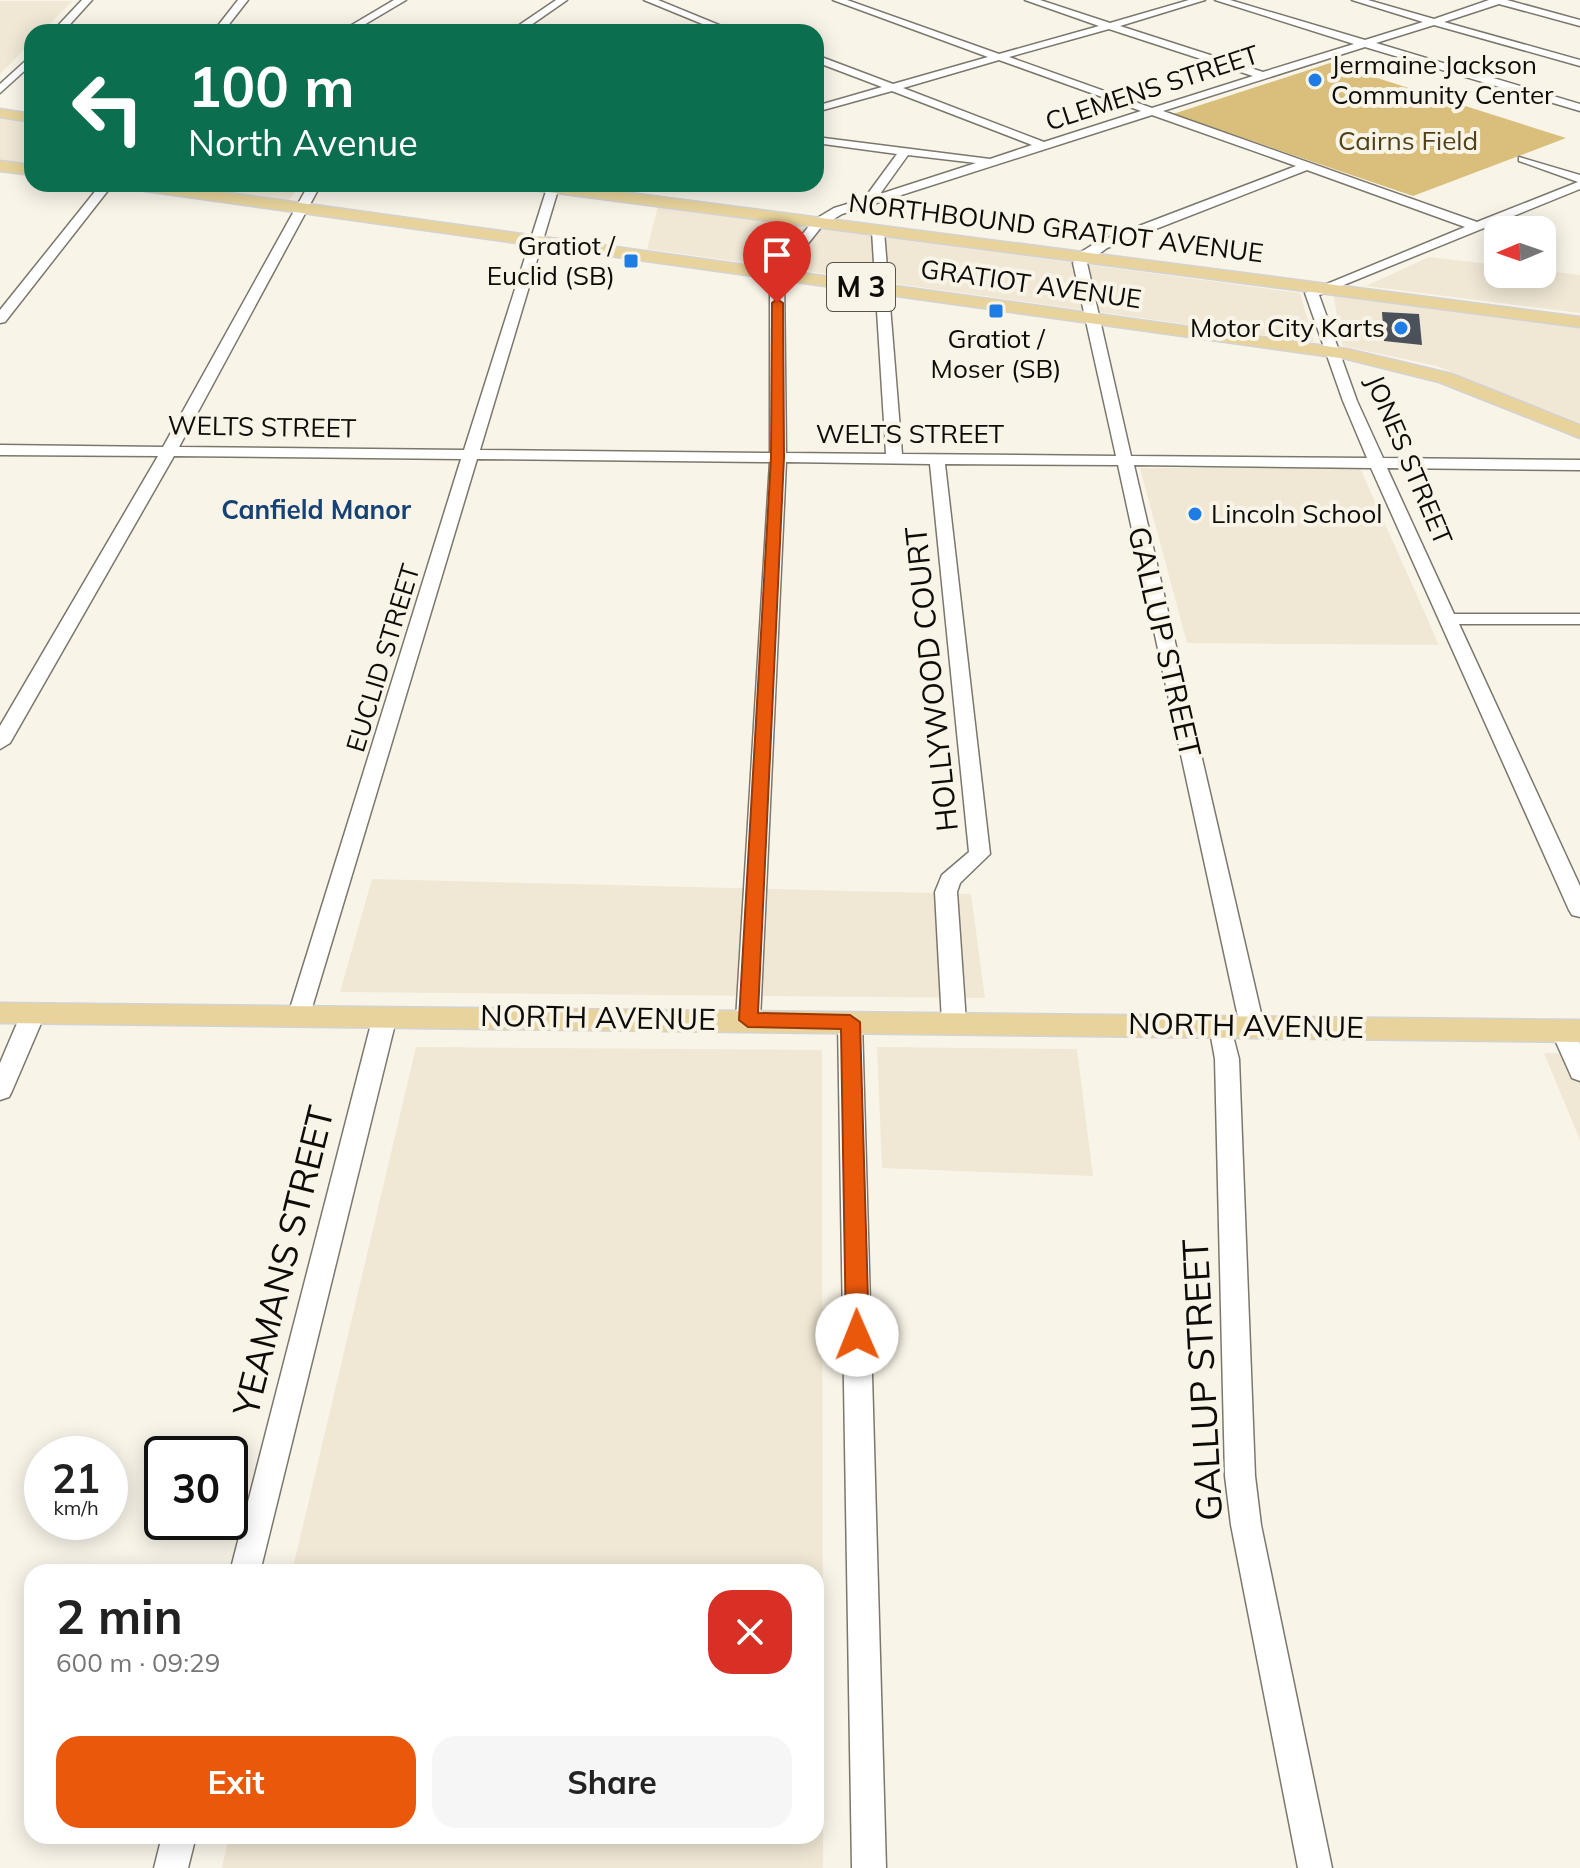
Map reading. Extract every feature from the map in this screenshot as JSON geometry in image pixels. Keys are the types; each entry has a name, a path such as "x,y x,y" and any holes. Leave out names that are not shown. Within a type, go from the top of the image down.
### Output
{"main road":[{"path":"0,113 24,117"},
{"path":"0,166 24,169"},
{"name":"GRATIOT AVENUE","path":"188,192 1335,352 1445,378 1580,432"},
{"name":"NORTHBOUND GRATIOT AVENUE","path":"600,192 1580,322"},
{"name":"NORTH AVENUE","path":"0,1013 1574,1028"}],"street":[{"path":"64,24 87,0"},
{"path":"224,24 243,0"},
{"path":"359,24 401,0"},
{"path":"526,24 562,0"},
{"path":"649,0 710,24"},
{"path":"838,0 1478,227"},
{"path":"1030,0 1264,76"},
{"path":"824,107 1200,0"},
{"path":"1220,0 1580,108"},
{"path":"1357,0 1580,63"},
{"path":"1498,0 1580,23"},
{"name":"CLEMENS STREET","path":"818,223 838,211 1498,0"},
{"path":"824,61 1044,146"},
{"path":"0,90 24,66"},
{"path":"824,141 994,162"},
{"path":"867,203 905,151"},
{"path":"1523,159 1580,182"},
{"path":"1082,258 1102,245 1307,166"},
{"path":"1323,289 1580,182"},
{"path":"0,319 101,192"},
{"path":"0,743 169,450 311,192"},
{"name":"EUCLID STREET","path":"300,1015 535,242 556,192"},
{"path":"748,1020 778,457 777,274 818,223"},
{"path":"878,231 894,458"},
{"name":"GALLUP STREET","path":"1082,258 1080,268 1122,460 1252,1026"},
{"name":"JONES STREET","path":"1323,289 1312,293 1350,401 1580,910"},
{"name":"WELTS STREET","path":"0,450 1580,465"},
{"name":"HOLLYWOOD COURT","path":"937,458 980,854 950,880 946,892 954,1022"},
{"path":"1448,619 1580,619"},
{"path":"0,1091 33,1014"},
{"name":"YEAMANS STREET","path":"247,1564 385,1016"},
{"path":"850,1022 869,1868"},
{"name":"GALLUP STREET","path":"1221,1026 1227,1059 1240,1476 1246,1525 1315,1868"},
{"path":"1574,1028 1580,1072"},
{"path":"171,1868 177,1844"}],"shaded area":[{"path":"0,1 72,1 50,24 24,24 24,50 0,74"},
{"path":"0,117 24,120 24,164 0,161"},
{"path":"230,192 295,192 289,200"},
{"path":"658,207 1300,293 1314,342 647,249"},
{"path":"1429,257 1484,263 1484,288 1556,288 1556,272 1580,275 1580,313 1366,286"},
{"path":"1333,294 1580,328 1580,423 1437,366 1343,346"},
{"path":"1140,468 1360,468 1439,645 1187,643"},
{"path":"372,879 971,894 985,998 340,992"},
{"path":"416,1047 822,1050 823,1564 294,1564"},
{"path":"877,1047 1077,1049 1093,1176 882,1168"},
{"path":"1544,1053 1580,1054 1580,1140"},
{"path":"227,1844 823,1844 823,1868 222,1868"}],"green space":[{"name":"Cairns Field","path":"1330,63 1566,138 1413,196 1173,114"}],"building":[{"name":"Motor City Karts","path":"1382,312 1419,314 1422,345 1384,341"}],"place":[{"name":"Jermaine Jackson Community Center","path":"1315,80"},
{"name":"Gratiot / Euclid (SB)","path":"631,261"},
{"name":"Gratiot / Moser (SB)","path":"996,311"},
{"name":"Motor City Karts","path":"1401,328"},
{"name":"Lincoln School","path":"1195,514"}],"district":[{"name":"Canfield Manor","path":"316,510"}],"route":[{"path":"777,303 778,457 748,1020 850,1022 857,1335"}]}
